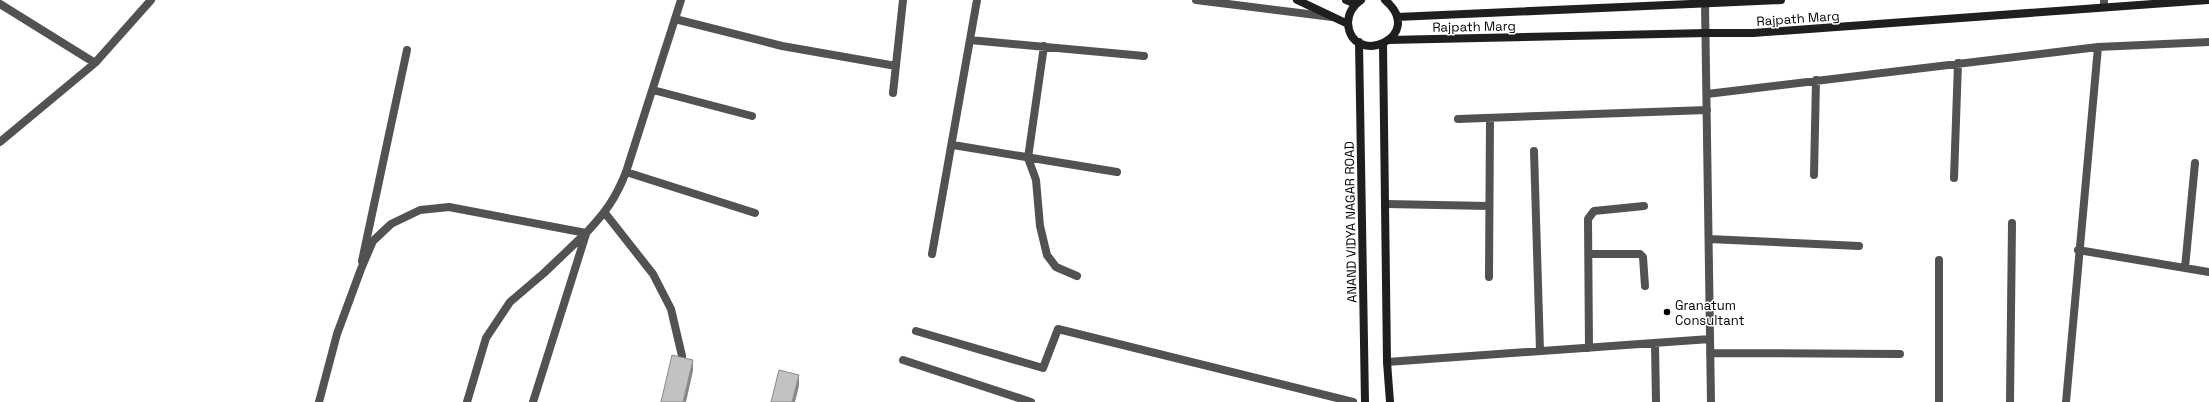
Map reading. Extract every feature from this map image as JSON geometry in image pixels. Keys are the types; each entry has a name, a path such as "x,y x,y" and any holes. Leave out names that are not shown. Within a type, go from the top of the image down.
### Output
{"main road":[{"path":"1297,0 1348,24"},
{"path":"1346,0 1358,2 1349,15 1348,24 1351,33 1359,42"},
{"name":"Rajpath Marg","path":"1397,17 1781,0"},
{"name":"Rajpath Marg","path":"1359,42 1369,47 1386,42 1753,33 2104,3 2208,0"},
{"path":"1388,1 1394,7 1398,21 1394,35 1386,42 1387,362 1390,402"},
{"name":"ANAND VIDYA NAGAR ROAD","path":"1359,42 1365,402"}],"street":[{"path":"1,140 95,63 151,0"},
{"path":"467,402 486,338 510,302 544,273 586,233 605,213 617,195 653,90 681,0"},
{"path":"893,93 903,0"},
{"path":"932,254 953,145 977,0"},
{"path":"1196,0 1335,18"},
{"path":"0,4 95,63"},
{"path":"1705,4 1707,33 1711,402"},
{"path":"675,19 782,46 896,66"},
{"path":"970,40 1144,56"},
{"path":"1707,94 2098,46 2209,42"},
{"path":"1044,46 1028,158 1036,180 1040,226 1047,255 1056,268 1077,276"},
{"path":"2066,402 2078,250 2098,46"},
{"path":"361,269 407,50"},
{"path":"1954,178 1958,63"},
{"path":"1814,175 1816,80"},
{"path":"653,90 752,116"},
{"path":"1458,119 1707,110"},
{"path":"1489,277 1490,119"},
{"path":"953,145 1117,172"},
{"path":"1534,151 1540,351"},
{"path":"2185,268 2195,163"},
{"path":"626,172 755,213"},
{"path":"1386,204 1489,206"},
{"path":"1589,348 1588,219 1594,210 1644,206"},
{"path":"319,402 337,334 361,269 373,241 392,224 420,210 449,207 586,233"},
{"path":"605,213 653,274 671,309 682,356"},
{"path":"2010,402 2012,223"},
{"path":"533,402 586,233"},
{"path":"1709,239 1859,246"},
{"path":"2078,250 2209,272"},
{"path":"1589,254 1640,254 1643,257 1645,286"},
{"path":"1939,260 1939,402"},
{"path":"916,331 1043,368 1058,329 1353,402"},
{"path":"1387,362 1710,339"},
{"path":"1654,343 1656,402"},
{"path":"1710,353 1900,354"},
{"path":"903,360 1031,402"}],"building":[{"path":"672,355 693,360 683,402 661,402"},
{"path":"779,370 799,375 792,402 771,402"}],"place":[{"name":"Granatum Consultant","path":"1667,312"}]}
